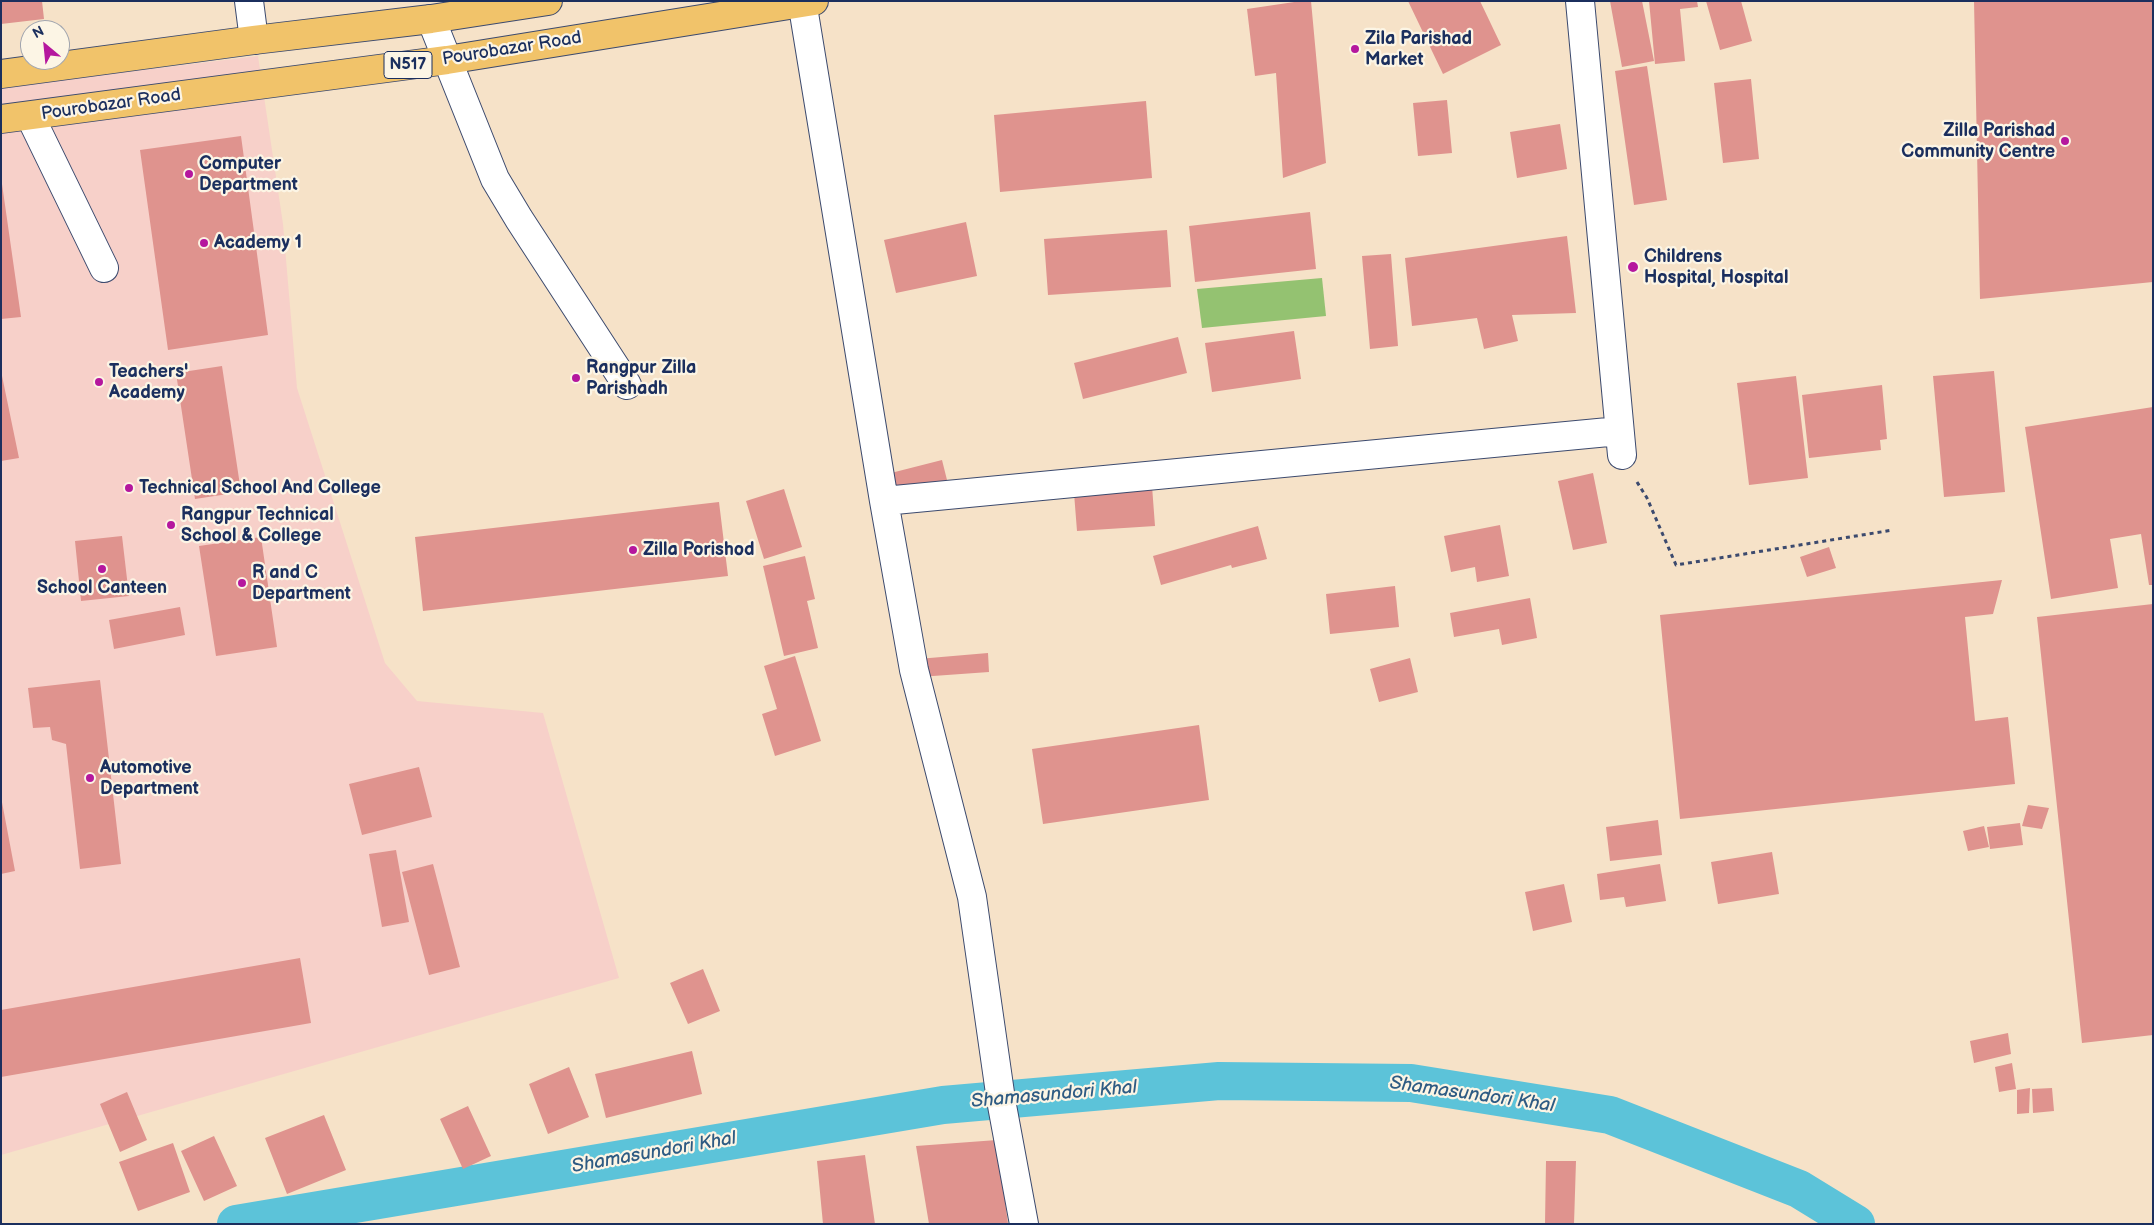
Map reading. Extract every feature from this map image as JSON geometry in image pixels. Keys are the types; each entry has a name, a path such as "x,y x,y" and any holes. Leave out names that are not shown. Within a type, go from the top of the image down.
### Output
{"highway":[{"path":"1,74 254,40 431,19 548,1"},
{"name":"Pourobazar Road","path":"1,119 447,60 806,2"}],"street":[{"path":"248,1 254,40"},
{"path":"884,501 1620,443 1580,1"},
{"path":"806,2 884,501 914,670 972,896 1001,1100 1024,1224"},
{"path":"431,19 495,179 626,385"},
{"path":"30,116 104,268"}],"path":[{"path":"1620,443 1647,498 1676,565 1892,530"}],"shaded area":[{"name":"Rangpur Technical School & College","path":"258,56 283,224 297,388 385,663 417,701 543,713 619,978 1,1155 1,87"}],"green space":[{"path":"1322,278 1326,316 1202,328 1197,289"}],"building":[{"path":"1,1 42,1 44,19 20,20 20,22 1,24"},
{"path":"1311,1 1326,163 1283,178 1276,73 1255,76 1247,9"},
{"path":"1408,1 1480,1 1501,45 1443,74"},
{"path":"1610,1 1642,1 1654,61 1622,67"},
{"path":"1649,1 1697,1 1698,7 1680,9 1685,61 1655,64"},
{"path":"1706,1 1741,1 1752,41 1720,50"},
{"name":"Zilla Parishad Community Centre","path":"1974,1 2153,1 2153,282 1980,299"},
{"path":"1647,66 1667,200 1634,205 1615,71"},
{"path":"1751,79 1759,159 1723,163 1714,83"},
{"path":"1447,100 1452,153 1418,156 1413,103"},
{"path":"1146,101 1152,178 1000,192 994,115"},
{"path":"1560,124 1567,169 1517,178 1510,132"},
{"name":"Academy 1","path":"241,136 268,335 168,350 140,150"},
{"path":"1,177 21,317 1,319"},
{"path":"1310,212 1316,269 1195,282 1189,226"},
{"path":"966,222 977,276 896,293 884,240"},
{"path":"1167,230 1171,287 1048,295 1044,239"},
{"path":"1567,236 1576,313 1512,315 1518,341 1484,349 1477,318 1412,326 1405,258"},
{"path":"1391,254 1398,346 1370,349 1362,256"},
{"path":"1294,331 1301,379 1212,392 1205,343"},
{"path":"1178,337 1187,373 1083,399 1074,363"},
{"path":"222,366 241,492 195,499 176,373"},
{"path":"1,371 19,458 1,461"},
{"path":"1994,371 2005,492 1944,497 1933,376"},
{"path":"1796,376 1808,478 1749,485 1737,383"},
{"path":"1882,385 1887,439 1880,440 1881,450 1809,458 1802,395"},
{"path":"2153,407 2153,585 2149,585 2141,534 2110,539 2118,588 2051,599 2025,427"},
{"path":"942,460 948,484 893,497 887,474"},
{"path":"1593,473 1607,543 1573,550 1558,481"},
{"path":"1152,486 1155,526 1077,531 1074,493"},
{"path":"784,489 802,547 764,559 746,501"},
{"path":"719,502 728,576 423,611 415,537"},
{"path":"1500,525 1509,576 1477,582 1475,567 1451,572 1444,536"},
{"path":"1258,526 1267,559 1232,568 1231,565 1161,585 1153,556"},
{"name":"School Canteen","path":"122,536 129,596 81,601 75,541"},
{"path":"261,537 277,647 216,656 199,546"},
{"path":"1829,547 1836,568 1807,577 1800,557"},
{"path":"805,556 815,599 807,601 818,648 784,656 763,566"},
{"path":"2002,580 1993,614 1965,617 1975,721 2008,717 2015,784 1680,819 1660,615"},
{"path":"1395,586 1399,627 1330,634 1326,594"},
{"path":"1530,598 1537,638 1502,645 1499,629 1454,637 1450,613"},
{"path":"2153,604 2153,1035 2082,1043 2037,617"},
{"path":"180,607 185,635 114,649 109,620"},
{"path":"988,653 989,672 919,677 918,659"},
{"path":"795,656 821,741 775,756 762,714 777,709 764,666"},
{"path":"1410,658 1418,692 1379,702 1370,669"},
{"path":"100,680 121,864 80,869 66,744 52,740 50,727 33,728 28,688"},
{"path":"1199,725 1209,800 1043,824 1032,749"},
{"path":"419,767 432,817 362,835 349,784"},
{"path":"1,797 15,871 1,874"},
{"path":"2028,805 2049,808 2042,829 2022,826"},
{"path":"1658,820 1662,855 1610,861 1606,827"},
{"path":"2020,823 2023,845 1990,849 1987,827"},
{"path":"1984,826 1989,847 1968,851 1963,831"},
{"path":"396,850 409,922 382,927 369,854"},
{"path":"1772,852 1779,894 1718,904 1711,862"},
{"path":"433,864 460,967 429,975 402,872"},
{"path":"1660,864 1666,901 1626,907 1624,897 1600,900 1597,874"},
{"path":"1564,884 1572,922 1533,931 1525,892"},
{"path":"300,958 311,1023 1,1077 1,1010"},
{"path":"703,969 720,1011 688,1024 670,983"},
{"path":"2008,1033 2011,1054 1974,1063 1970,1041"},
{"path":"692,1051 702,1094 606,1118 595,1074"},
{"path":"2012,1063 2016,1089 1999,1092 1995,1067"},
{"path":"569,1067 589,1117 548,1134 529,1084"},
{"path":"2030,1088 2029,1113 2017,1114 2017,1090"},
{"path":"2052,1088 2054,1111 2033,1113 2032,1089"},
{"path":"127,1092 147,1140 120,1152 100,1104"},
{"path":"468,1106 491,1156 463,1169 440,1119"},
{"path":"324,1115 346,1170 287,1194 265,1138"},
{"path":"214,1136 237,1186 204,1201 181,1151"},
{"path":"997,1140 1008,1224 929,1224 916,1146"},
{"path":"173,1143 190,1192 138,1211 119,1162"},
{"path":"865,1155 875,1224 823,1224 817,1161"},
{"path":"1546,1161 1576,1161 1574,1224 1545,1224"}],"waterway":[{"name":"Shamasundori Khal","path":"236,1224 943,1105 1219,1081 1411,1083 1610,1115 1799,1189 1856,1224"}],"place":[{"name":"Zila Parishad Market","path":"1355,49"},
{"name":"Zilla Parishad Community Centre","path":"2065,141"},
{"name":"Computer Department","path":"189,174"},
{"name":"Academy 1","path":"204,243"},
{"name":"Childrens Hospital, Hospital","path":"1633,267"},
{"name":"Rangpur Zilla Parishadh","path":"576,378"},
{"name":"Teachers' Academy","path":"99,382"},
{"name":"Technical School And College","path":"129,488"},
{"name":"Rangpur Technical School & College","path":"171,525"},
{"name":"Zilla Porishod","path":"633,550"},
{"name":"School Canteen","path":"102,569"},
{"name":"R and C Department","path":"242,583"},
{"name":"Automotive Department","path":"90,778"}]}
